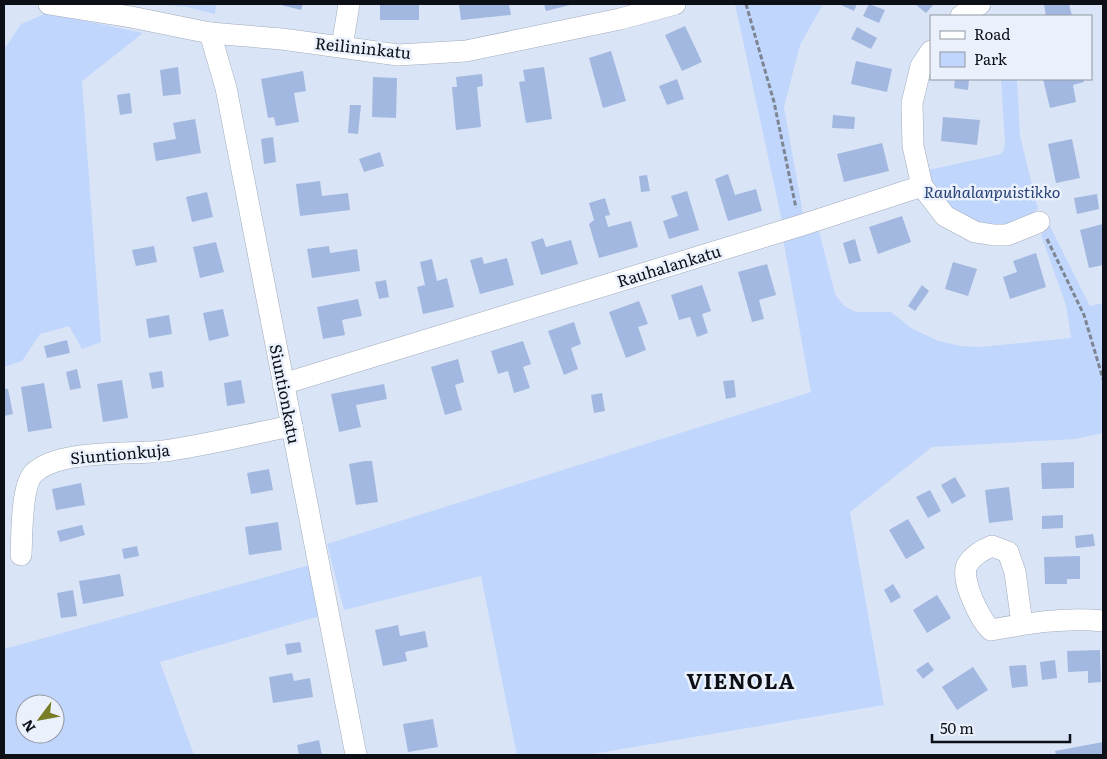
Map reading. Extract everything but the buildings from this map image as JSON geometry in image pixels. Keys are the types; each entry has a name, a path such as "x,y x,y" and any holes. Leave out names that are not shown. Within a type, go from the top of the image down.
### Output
{"street":[{"name":"Reilininkatu","path":"49,4 131,17 210,33 282,39 398,55 466,50 618,11 675,4"},
{"path":"342,47 350,4"},
{"path":"963,15 980,4"},
{"name":"Siuntionkatu","path":"210,33 226,88 356,755"},
{"path":"930,52 921,66 912,103 913,146 922,186 945,216 975,232 1007,235 1039,222"},
{"name":"Rauhalankatu","path":"283,384 799,226 922,186"},
{"name":"Siuntionkuja","path":"22,555 27,487 32,474 44,465 63,459 87,456 165,451 292,426"},
{"path":"1022,624 1080,619 1103,621"}],"path":[{"path":"746,4 774,102 799,226"},
{"path":"1039,222 1084,315 1103,378"}],"green space":[{"path":"155,4 216,4 215,14 187,7"},
{"path":"735,4 823,4 800,45 784,107 803,214 782,221"},
{"path":"47,13 143,33 82,81 101,342 82,349 69,326 40,334 22,361 4,367 4,50 21,24"},
{"name":"Rauhalanpuistikko","path":"1001,80 1017,80 1020,136 1038,209 1019,222 992,228 954,213 941,199 924,171 1001,154 1005,143"},
{"path":"1050,226 1090,306 1103,303 1103,433 1075,439 932,447 850,512 884,705 586,755 517,755 481,576 344,610 327,544 811,392 783,239 818,227 835,294 844,306 856,312 891,312 911,328 938,341 961,346 980,347 1071,338 1066,305 1041,235"},
{"path":"310,565 320,616 160,662 194,755 4,755 4,649"}],"district":[{"name":"VIENOLA","path":"741,682"}]}
